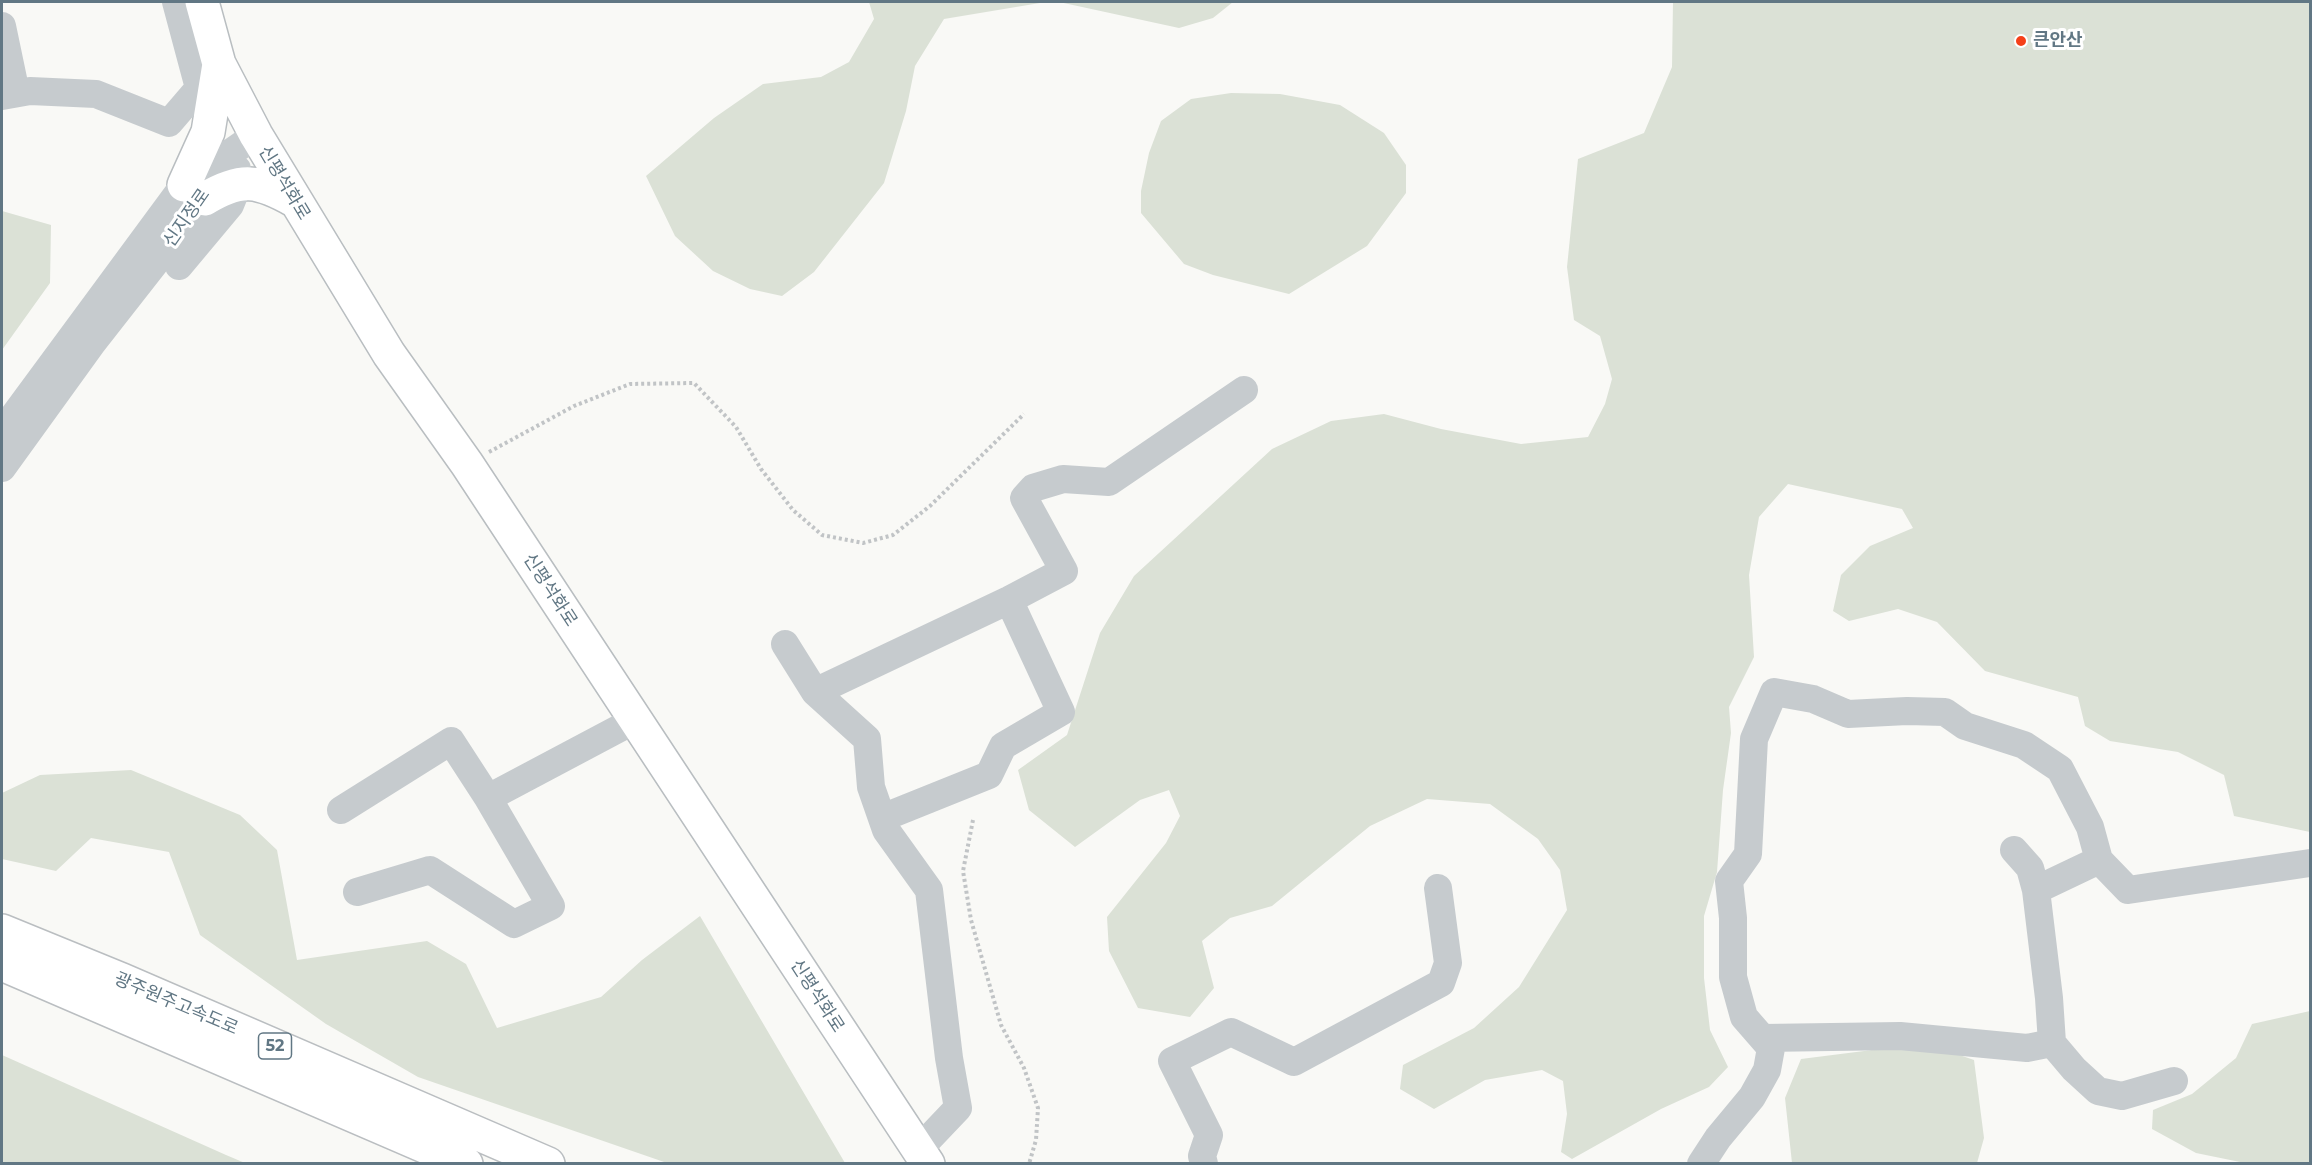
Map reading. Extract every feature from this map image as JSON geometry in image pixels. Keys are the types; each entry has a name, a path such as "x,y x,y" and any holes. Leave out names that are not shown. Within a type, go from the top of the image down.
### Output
{"main road":[{"name":"신평석화로","path":"202,2 219,64 256,135 389,354 467,464 923,1156"},
{"path":"219,64 198,115 194,192 223,188 230,166 250,183 273,188 295,201"},
{"name":"광주원주고속도로","path":"2,931 122,980 548,1164"},
{"name":"광주원주고속도로","path":"2,964 466,1164"}],"street":[{"path":"176,2 199,88 198,115 230,166 230,205 179,266"},
{"path":"2,26 9,95 30,91 96,94 169,123 198,115"},
{"path":"230,166 256,135"},
{"name":"신지정로","path":"2,432 194,192"},
{"name":"신지정로","path":"2,468 93,342 194,192"},
{"path":"815,692 1009,600 1064,571 1024,498 1033,488 1063,479 1109,482 1244,390"},
{"path":"882,818 989,775 1003,746 1061,712 1009,600"},
{"path":"785,644 815,692 867,739 871,786 886,830 929,890 949,1058 958,1108 923,1156"},
{"path":"1701,1164 1718,1138 1752,1097 1767,1070 1772,1048 1744,1017 1733,977 1733,918 1729,881 1748,854 1754,739 1774,693 1813,699 1848,714 1945,712 1965,726 2024,746 2060,769 2090,827 2099,860 2128,890 2310,864"},
{"path":"488,798 635,720"},
{"path":"341,810 451,741 488,798 551,906 514,924 430,870 357,892"},
{"path":"2014,850 2030,868 2036,890 2052,1042 2074,1069 2098,1091 2122,1096 2174,1081"},
{"path":"2036,890 2099,860"},
{"path":"1204,1164 1202,1156 1209,1136 1172,1061 1231,1032 1294,1062 1441,983 1448,963 1438,888"},
{"path":"1763,1038 1900,1036 2027,1048 2052,1042"}],"path":[{"path":"467,464 574,406 630,384 694,383 736,426 761,469 794,510 822,535 863,543 893,535 930,506 1023,414"},
{"path":"972,820 963,871 971,920 1001,1025 1024,1068 1038,1108 1036,1140 1029,1164"}],"shaded area":[{"path":"869,2 1046,2 944,19 915,66 906,111 884,183 814,272 782,296 750,289 713,271 675,236 646,176 714,118 763,84 821,77 849,62 874,19"},
{"path":"1059,2 1233,2 1213,18 1179,28"},
{"path":"1673,2 2310,2 2310,832 2234,816 2224,775 2178,752 2110,741 2085,726 2078,697 1985,671 1937,622 1898,609 1849,621 1833,611 1841,575 1870,546 1913,528 1902,509 1788,484 1759,517 1749,575 1754,657 1729,707 1731,733 1723,790 1717,872 1704,916 1704,978 1710,1030 1728,1067 1709,1087 1661,1109 1572,1159 1561,1152 1567,1114 1563,1081 1542,1070 1485,1080 1434,1109 1400,1089 1403,1065 1474,1028 1519,987 1567,910 1560,870 1538,839 1490,804 1427,799 1370,826 1272,906 1230,918 1202,941 1214,988 1190,1017 1138,1008 1109,951 1107,917 1166,843 1180,816 1169,790 1140,800 1075,847 1029,810 1018,770 1067,735 1100,633 1134,576 1272,449 1331,421 1384,414 1441,429 1521,444 1588,437 1605,404 1612,379 1600,336 1574,320 1567,267 1578,159 1644,133 1672,67"},
{"path":"1231,93 1280,94 1340,105 1384,133 1406,165 1406,193 1367,246 1289,294 1213,275 1184,264 1141,213 1141,191 1149,153 1161,121 1191,99"},
{"path":"2,211 51,225 50,283 2,350"},
{"path":"131,770 240,815 277,850 297,960 427,941 466,964 497,1028 601,997 642,960 700,916 845,1163 667,1163 418,1077 326,1024 200,935 169,852 91,838 56,871 2,859 2,793 40,775"},
{"path":"2310,1011 2310,1163 2245,1163 2196,1153 2152,1129 2153,1110 2192,1094 2236,1058 2252,1024"},
{"path":"1942,1049 1974,1060 1984,1138 1977,1163 1792,1163 1785,1098 1801,1059 1872,1050"},
{"path":"2,1055 226,1155 245,1163 2,1163"}],"place":[{"name":"큰안산","path":"2021,41"}]}
